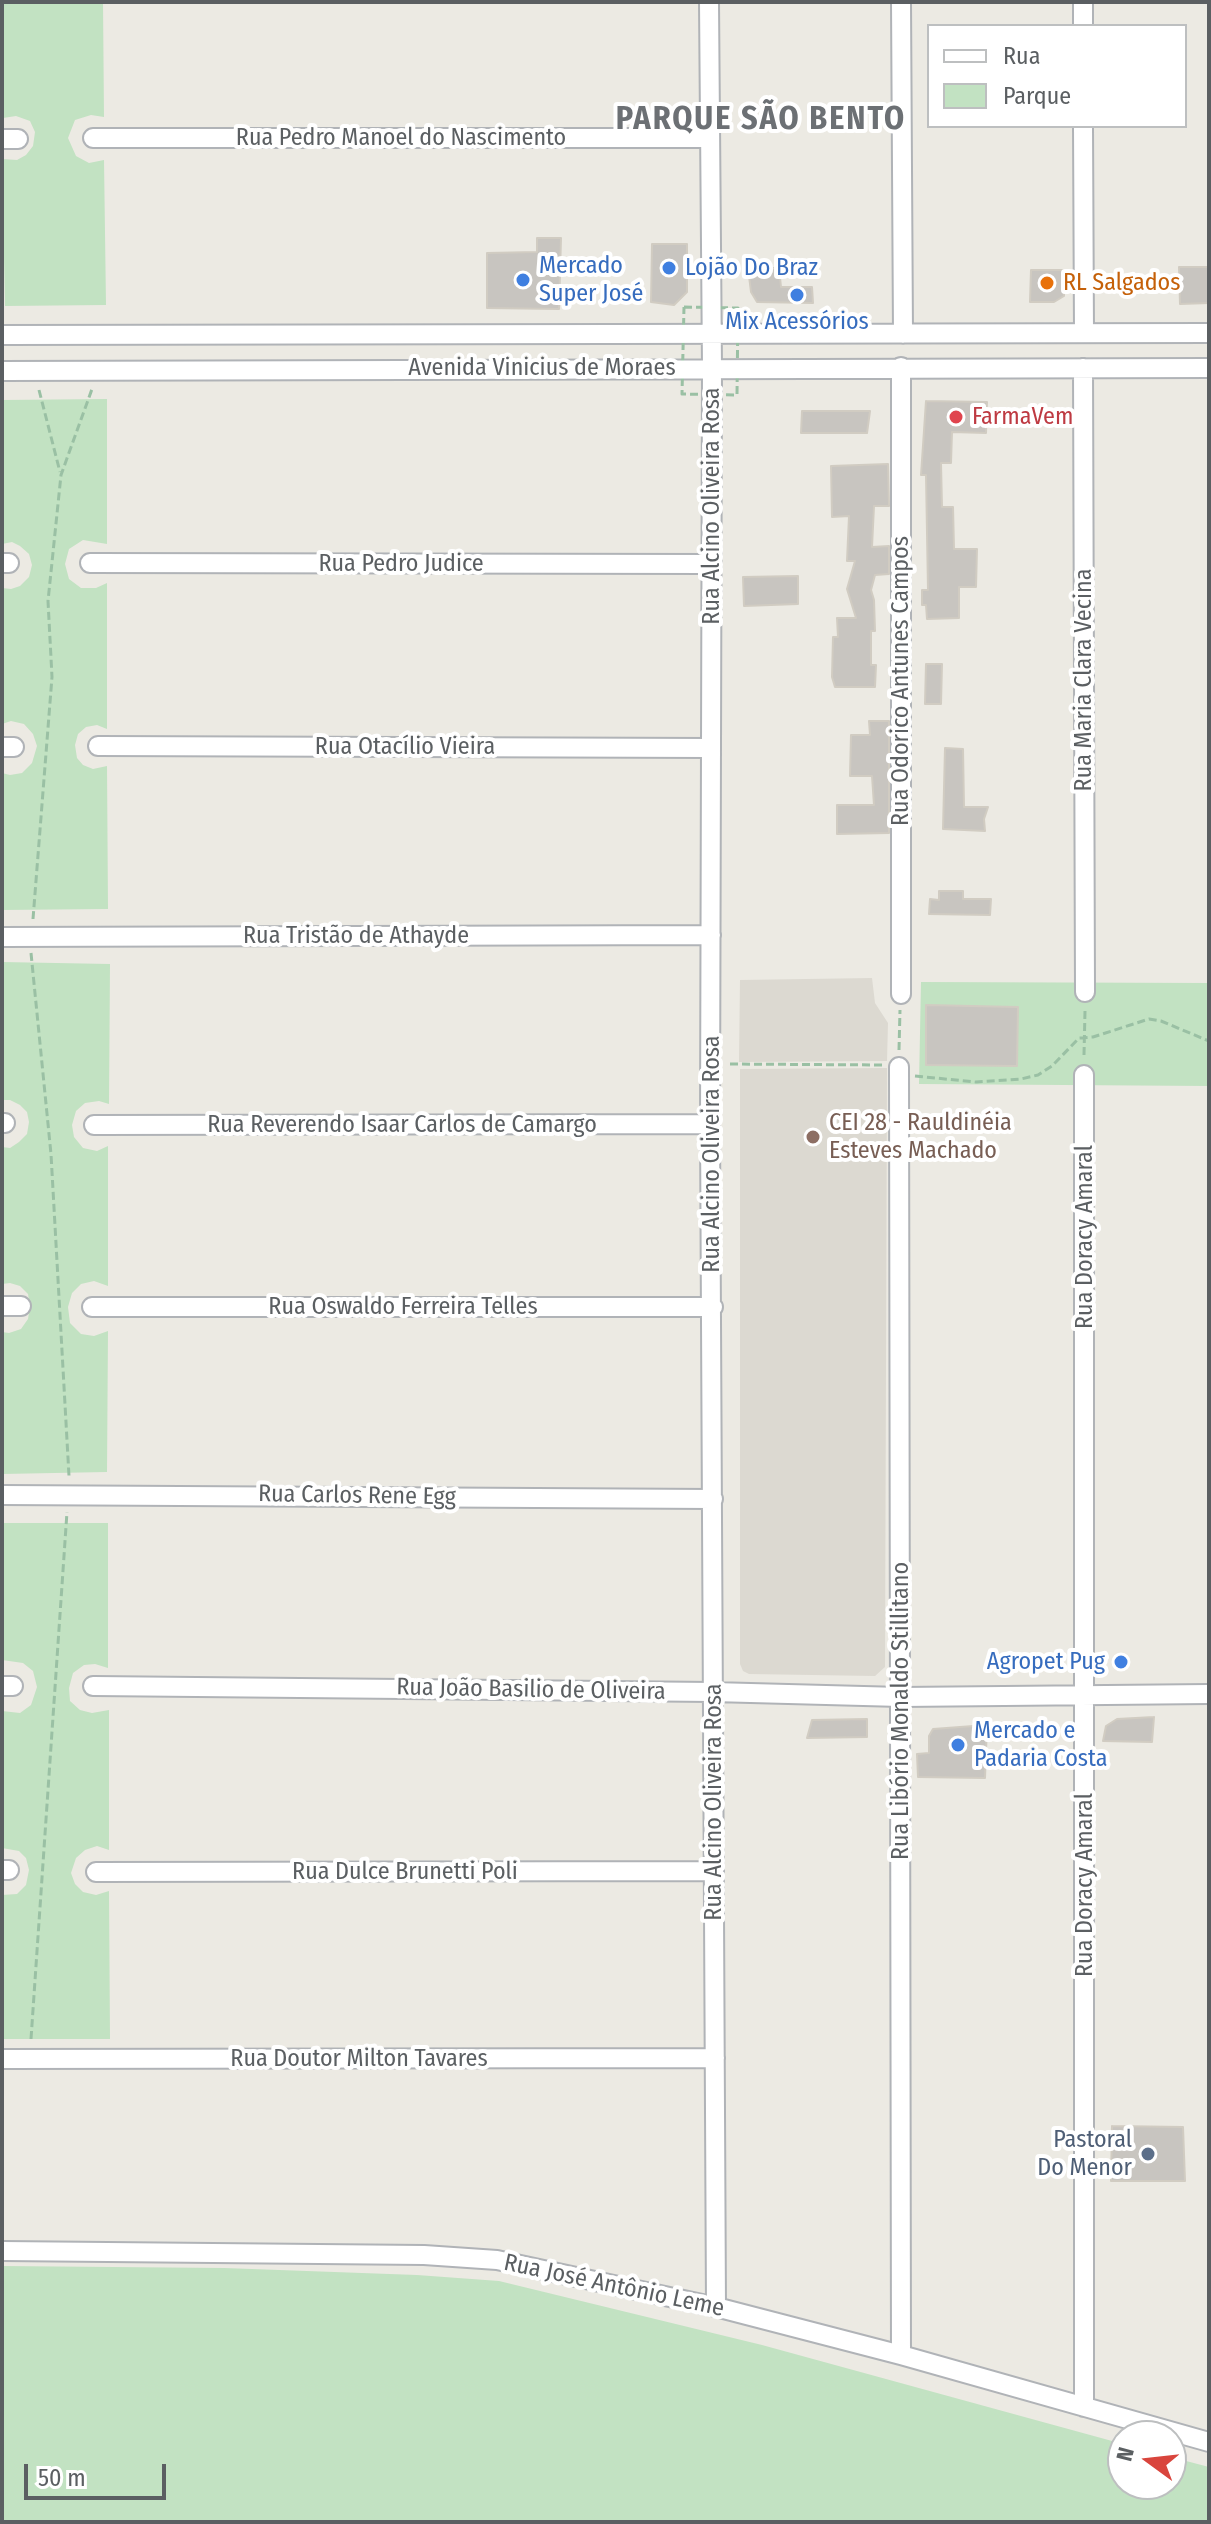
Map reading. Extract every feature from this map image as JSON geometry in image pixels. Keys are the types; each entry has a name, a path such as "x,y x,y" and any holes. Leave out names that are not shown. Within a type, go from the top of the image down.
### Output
{"street":[{"name":"Rua Alcino Oliveira Rosa","path":"709,2 712,333 710,1124 716,2307"},
{"path":"901,2 903,334"},
{"path":"1083,2 1083,24"},
{"path":"1083,128 1084,333"},
{"name":"Rua Pedro Manoel do Nascimento","path":"93,138 710,138"},
{"name":"Avenida Vinicius de Moraes","path":"2,335 1209,333"},
{"path":"106,370 116,336"},
{"name":"Rua Odorico Antunes Campos","path":"901,367 901,994"},
{"name":"Rua Maria Clara Vecina","path":"1083,368 1085,992"},
{"name":"Avenida Vinicius de Moraes","path":"2,371 1209,368"},
{"name":"Rua Pedro Judice","path":"90,563 711,564"},
{"name":"Rua Otacílio Vieira","path":"98,746 711,748"},
{"name":"Rua Tristão de Athayde","path":"2,937 711,935"},
{"name":"Rua Libório Monaldo Stillitano","path":"893,1066 901,1697 901,2355"},
{"name":"Rua Doracy Amaral","path":"1084,1075 1084,2407"},
{"name":"Rua Reverendo Isaar Carlos de Camargo","path":"94,1125 710,1124"},
{"name":"Rua Oswaldo Ferreira Telles","path":"92,1307 713,1307"},
{"name":"Rua Carlos Rene Egg","path":"2,1495 713,1499"},
{"name":"Rua João Basilio de Oliveira","path":"93,1686 713,1692 901,1697 1209,1694"},
{"name":"Rua Dulce Brunetti Poli","path":"96,1872 714,1871"},
{"name":"Rua Doutor Milton Tavares","path":"2,2059 715,2058"},
{"name":"Rua José Antônio Leme","path":"2,2251 424,2255 497,2260 716,2307 901,2355 1209,2442"}],"path":[{"path":"29,2059 70,1471 51,1154 34,969 28,937 33,915 52,677 48,601 61,475 106,370"},
{"path":"35,371 61,475"},
{"path":"1084,1075 1085,992"},
{"path":"893,1066 901,994"},
{"path":"712,1064 893,1066 917,1077 976,1082 1021,1079 1045,1070 1079,1038 1149,1019 1209,1041"}],"shaded area":[{"path":"872,978 875,1003 888,1023 887,1061 739,1062 740,980"},
{"path":"887,1068 885,1667 875,1676 749,1674 743,1671 740,1664 740,1069"}],"green space":[{"path":"2,2 103,2 104,117 91,115 75,120 68,138 76,156 89,163 104,160 106,305 5,306 2,159 17,160 26,155 33,146 35,132 30,121 16,116 3,118"},
{"path":"107,399 107,544 83,540 69,549 65,564 69,579 81,588 96,588 107,583 107,729 97,725 86,727 78,734 75,745 77,758 83,765 93,769 107,766 108,909 2,910 2,773 22,773 32,763 37,746 33,734 24,724 11,721 2,724 2,588 20,586 29,577 32,565 29,554 20,546 12,542 2,544 2,400"},
{"path":"2,962 110,964 109,1104 99,1101 85,1103 76,1111 72,1125 74,1137 83,1148 97,1151 108,1146 108,1286 94,1281 81,1284 72,1293 68,1307 70,1323 81,1334 94,1336 108,1331 107,1472 2,1474 2,1332 21,1329 28,1319 30,1306 28,1294 20,1286 2,1284 2,1147 10,1148 19,1142 27,1134 29,1122 27,1112 20,1105 2,1100"},
{"path":"921,982 1209,983 1209,1086 919,1084"},
{"path":"2,1523 108,1523 108,1668 84,1665 73,1673 69,1688 70,1701 80,1710 92,1713 109,1710 109,1850 97,1846 85,1850 76,1858 71,1873 75,1884 83,1892 96,1895 109,1891 110,2039 2,2039 2,1895 17,1894 26,1885 29,1870 26,1858 19,1851 2,1848 2,1711 20,1713 31,1705 37,1687 33,1671 23,1663 2,1660"},
{"path":"2,2266 224,2268 499,2281 762,2345 1107,2440 1107,2500 1187,2500 1187,2461 1209,2467 1209,2522 2,2522"}],"building":[{"name":"Mercado Super José","path":"537,238 561,238 559,309 487,308 487,253 537,252"},
{"name":"Lojão Do Braz","path":"652,244 687,244 687,292 674,305 651,302"},
{"path":"1179,267 1209,267 1209,303 1180,304"},
{"path":"748,268 779,268 781,287 812,287 813,303 757,302 751,292"},
{"name":"RL Salgados","path":"1031,270 1064,270 1064,296 1054,302 1030,302"},
{"path":"926,401 987,402 986,433 952,432 951,463 941,463 942,507 953,507 954,549 977,549 976,587 959,587 959,618 927,619 926,605 922,605 922,590 928,590 926,475 921,475"},
{"path":"802,411 870,411 867,433 801,433"},
{"path":"888,464 889,506 874,506 872,547 889,546 889,574 875,575 871,590 875,631 871,631 871,665 876,665 875,687 835,687 832,677 833,637 838,637 837,618 856,618 847,589 855,561 847,561 849,516 832,517 831,466"},
{"path":"798,576 798,604 744,606 743,577"},
{"path":"926,664 942,664 941,704 925,704"},
{"path":"869,721 889,721 889,833 837,834 837,805 874,805 872,776 850,776 851,735 870,735"},
{"path":"945,748 963,749 964,807 988,807 984,819 985,831 943,829"},
{"path":"939,891 963,891 963,899 991,899 990,915 929,914 930,899 939,900"},
{"path":"926,1005 1018,1007 1017,1066 926,1065"},
{"path":"1154,1717 1152,1742 1103,1741 1106,1726 1117,1719"},
{"path":"867,1719 867,1737 807,1738 812,1720"},
{"name":"Mercado e Padaria Costa","path":"987,1725 985,1778 918,1777 917,1754 929,1753 929,1736 933,1729"},
{"name":"Pastoral Do Menor","path":"1112,2126 1183,2127 1185,2181 1111,2181"}],"place":[{"name":"Lojão Do Braz","path":"669,268"},
{"name":"Mercado Super José","path":"523,280"},
{"name":"RL Salgados","path":"1047,283"},
{"name":"Mix Acessórios","path":"797,295"},
{"name":"FarmaVem","path":"956,417"},
{"name":"CEI 28 - Rauldinéia Esteves Machado","path":"813,1137"},
{"name":"Agropet Pug","path":"1121,1662"},
{"name":"Mercado e Padaria Costa","path":"958,1745"},
{"name":"Pastoral Do Menor","path":"1148,2154"}],"district":[{"name":"PARQUE SÃO BENTO","path":"761,120"}]}
